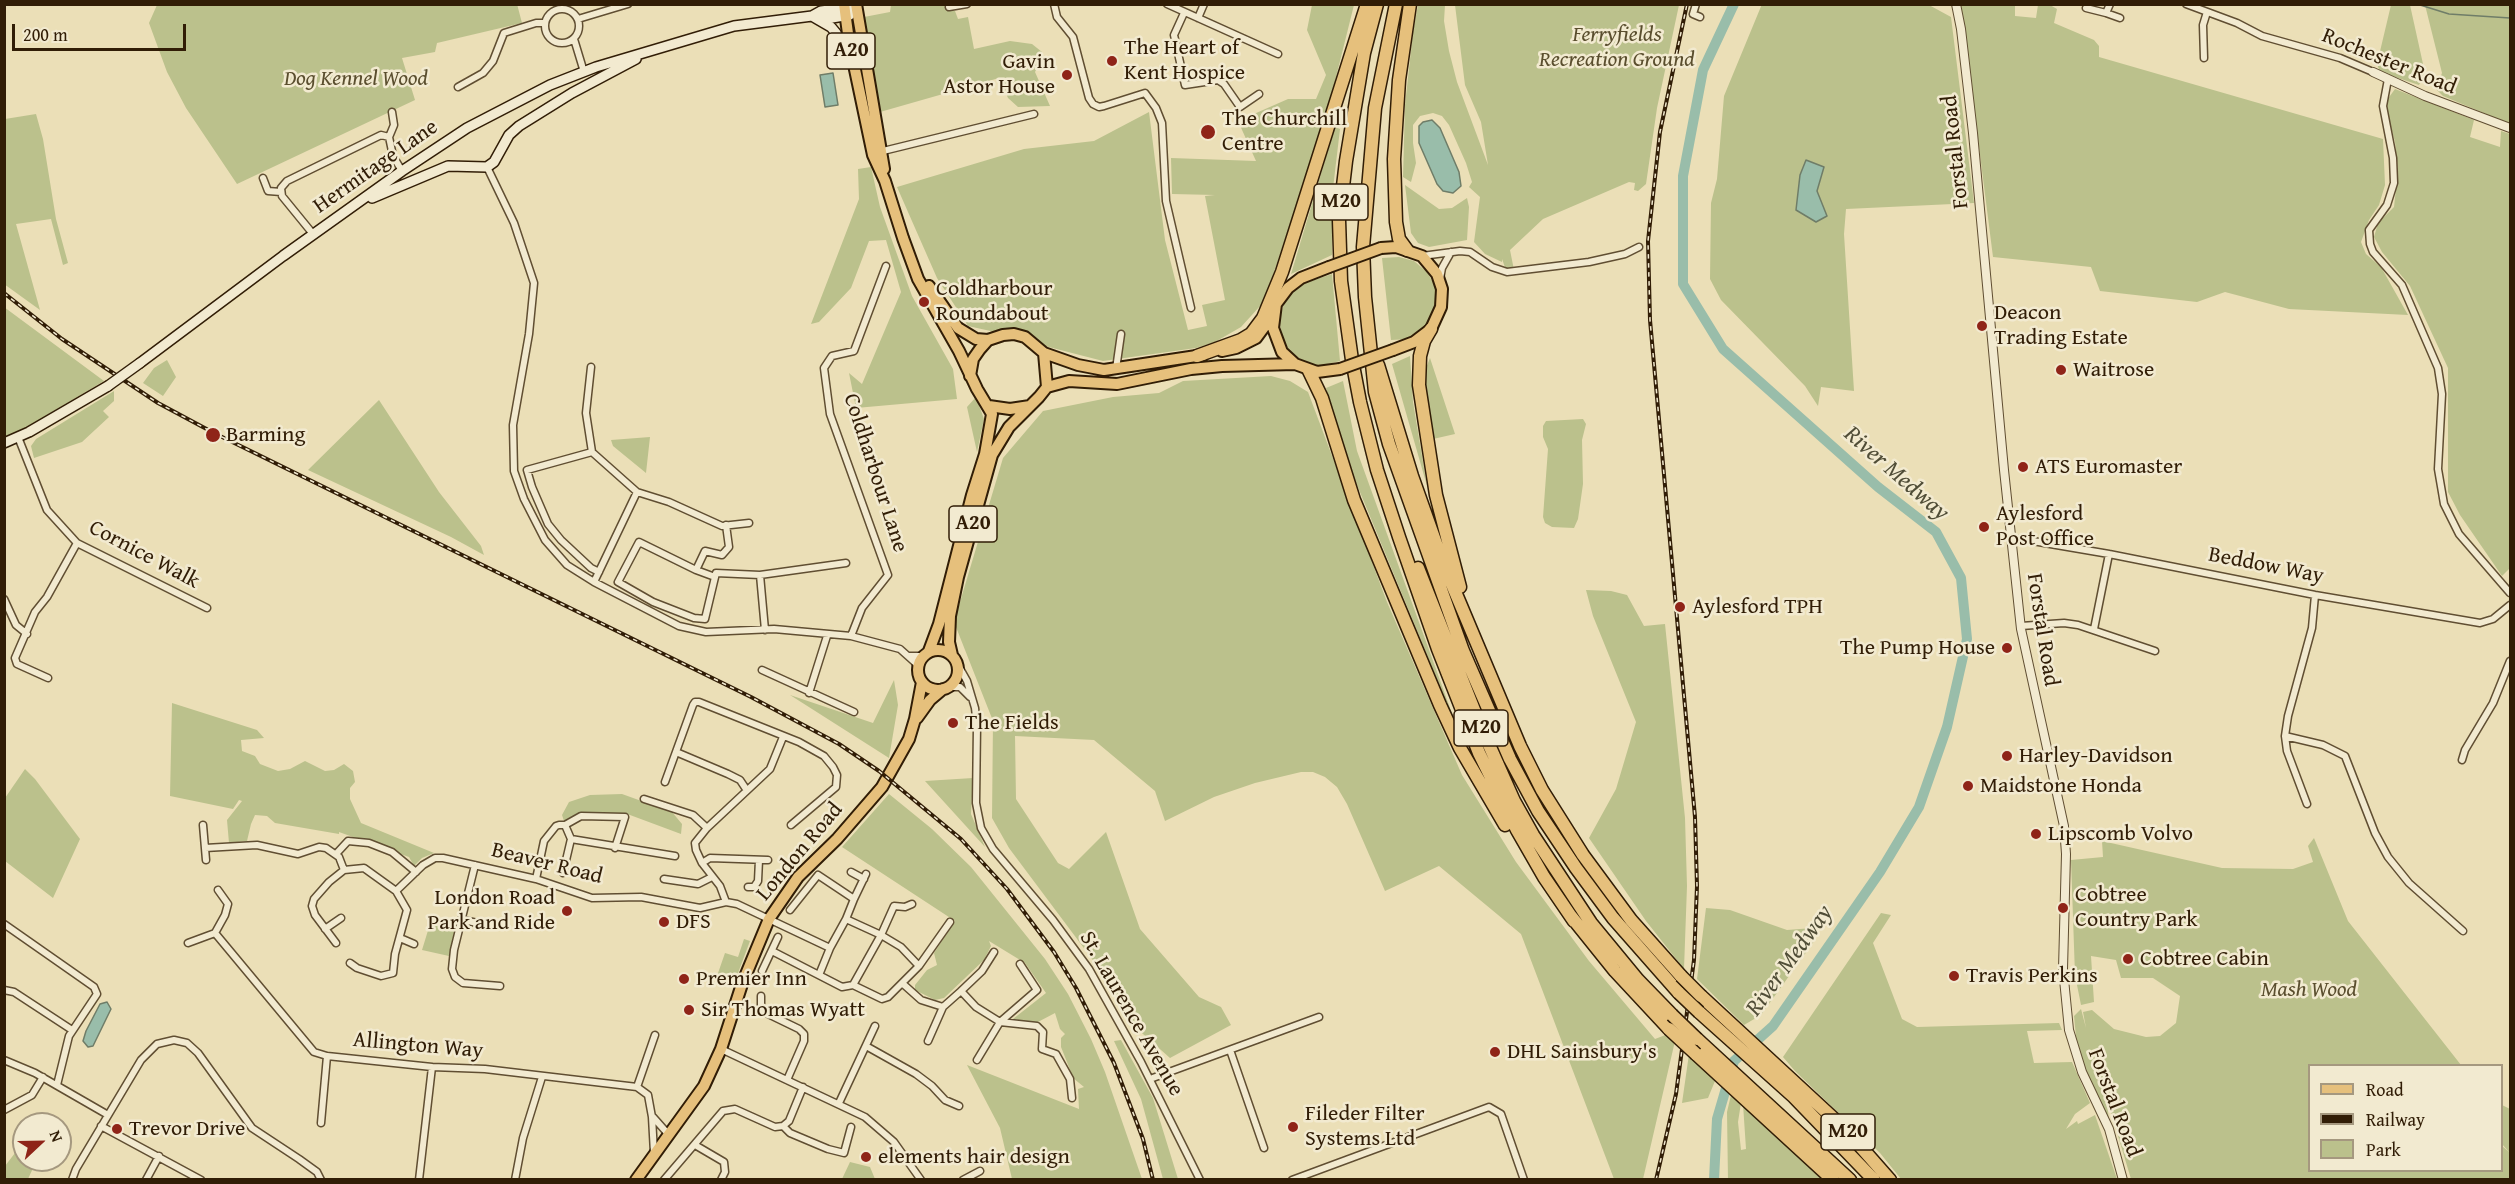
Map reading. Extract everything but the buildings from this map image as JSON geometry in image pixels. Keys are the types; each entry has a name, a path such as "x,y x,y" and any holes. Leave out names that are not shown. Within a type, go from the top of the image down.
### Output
{"highway":[{"name":"M20","path":"1197,356 1241,340 1251,334 1263,318 1282,272 1367,4"},
{"name":"M20","path":"1377,4 1364,53 1346,161 1339,220 1341,281 1360,402 1377,470 1395,525 1438,649 1479,753 1516,830 1574,921"},
{"name":"M20","path":"1396,4 1375,108 1370,157 1363,247 1369,338 1376,392 1389,444 1463,651 1510,759 1538,811 1613,918 1679,993 1702,1015 1846,1130 1890,1179"},
{"name":"M20","path":"1407,250 1399,239 1396,222 1394,159 1399,80 1410,4"},
{"name":"M20","path":"1274,310 1282,272"},
{"name":"M20","path":"1431,328 1422,348 1419,375 1436,495 1461,589 1499,700"},
{"name":"M20","path":"1369,338 1412,476 1439,552 1499,700 1542,790 1583,855 1631,920 1681,976 1798,1093 1874,1179"},
{"name":"M20","path":"1309,371 1322,398 1354,500 1445,716 1485,792 1522,853 1615,971 1669,1029 1696,1053 1710,1058"},
{"name":"M20","path":"1360,402 1393,504 1478,720 1514,801 1549,862 1591,922 1638,980 1697,1039 1710,1058 1777,1119 1850,1179"},
{"name":"M20","path":"1777,1119 1833,1179"}],"main road":[{"name":"Hermitage Lane","path":"4,442 18,437 108,386 402,171 467,128 550,85 654,49 734,26 816,18 856,8"},
{"name":"A20","path":"856,8 878,153"},
{"name":"A20","path":"845,10 860,96 885,181 918,279 959,351 970,376"},
{"path":"816,18 831,27 840,39 860,96"},
{"path":"352,207 423,174 448,166 487,167 494,162 509,135 519,126 572,93 654,49"},
{"path":"1274,310 1273,328 1277,344 1282,352 1295,364 1309,371 1325,372 1340,369 1414,342 1431,328 1442,307 1440,280 1433,267 1422,256 1396,247 1381,248 1294,283 1274,310 1263,332 1248,343 1236,348 1116,370 1078,365 1044,353 1025,337 1014,334 1003,335 988,340 973,359 970,376 989,406 1010,409 1030,406 1047,387 1069,381 1117,384 1191,369 1295,364"},
{"name":"A20","path":"912,261 958,328 976,339 988,340"},
{"path":"1044,353 1047,387"},
{"name":"A20","path":"924,658 937,630 985,454 992,414 989,406"},
{"name":"A20","path":"952,655 950,616 958,577 992,455 1008,427 1030,406"},
{"path":"941,649 952,655 958,665 957,678 946,688 931,689 922,682 919,676 924,658 941,649"},
{"name":"London Road","path":"669,1135 704,1086 721,1049 742,984 769,919 798,877 837,839 882,787 909,739 922,682"},
{"name":"London Road","path":"915,719 930,700 946,688"},
{"path":"636,1179 669,1135"}],"street":[{"path":"578,19 628,4"},
{"path":"949,7 967,4"},
{"path":"1054,4 1057,17 1073,37 1089,89 1089,98 1093,104 1099,107 1104,106 1145,93 1156,108 1162,123 1166,201 1191,308"},
{"path":"1167,4 1278,54"},
{"path":"1198,18 1204,4"},
{"path":"1696,4 1693,14 1700,17"},
{"name":"Forstal Road","path":"1956,4 1973,134 2021,626 2043,737 2064,826 2066,854 2063,969 2069,1030 2082,1072 2109,1129 2123,1179"},
{"path":"2106,13 2110,4"},
{"name":"Rochester Road","path":"2186,4 2205,9 2262,36 2340,58 2425,96 2511,128"},
{"path":"560,8 570,11 578,19 579,30 574,39 564,43 553,41 546,33 545,23 550,13 560,8"},
{"path":"2086,8 2120,18"},
{"path":"2204,58 2205,9"},
{"path":"1184,13 1174,35 1185,85 1218,80 1224,84 1240,107 1259,94"},
{"path":"458,87 483,73 493,61 504,33 536,23 545,23"},
{"path":"574,39 584,72"},
{"path":"2388,79 2383,106 2394,158 2394,183 2387,205 2369,230 2370,244 2373,252 2402,285 2438,368 2442,394 2438,470 2444,504 2459,534 2511,593"},
{"path":"392,112 398,125 389,137 393,156 402,171"},
{"path":"878,153 1034,114"},
{"path":"281,192 287,181 379,136 389,137"},
{"path":"487,167 514,223 534,284 529,334 513,425 514,471 524,499 545,540 567,565 594,582 679,626 706,632 774,629 827,636 850,636 885,644 908,656 924,658"},
{"path":"263,178 268,191 281,192 313,234"},
{"path":"1422,256 1470,252 1492,267 1507,272 1589,262 1625,254 1639,247"},
{"path":"1440,280 1442,268 1451,252"},
{"name":"Coldharbour Lane","path":"850,636 862,608 888,575 830,414 824,368 832,356 854,351 886,266"},
{"path":"1116,370 1121,334"},
{"path":"591,367 586,413 592,452 637,492 669,502 722,526 749,523"},
{"name":"Cornice Walk","path":"18,437 47,510 77,543 207,608"},
{"path":"592,452 527,470 548,524 561,540 591,568 599,572"},
{"path":"594,582 637,492"},
{"path":"696,570 705,551 722,555 729,547 726,525"},
{"name":"Beddow Way","path":"2011,540 2021,539 2109,554 2315,595 2480,623 2493,619 2511,605"},
{"path":"715,575 705,619 694,618 653,602 618,582 639,542 696,570 715,575 760,575 846,563"},
{"path":"48,678 15,662 35,612 47,597 77,543"},
{"path":"2094,629 2109,554"},
{"path":"760,575 765,630"},
{"path":"2307,804 2287,751 2285,736 2288,716 2312,628 2315,595"},
{"path":"4,599 16,626 27,634"},
{"path":"2021,626 2064,623 2094,629 2155,651"},
{"path":"809,693 827,636"},
{"path":"2462,760 2465,750 2493,704 2511,661"},
{"name":"St. Laurence Avenue","path":"958,665 967,681 975,708 977,726 976,803 981,828 993,849 1053,920 1089,969 1150,1079 1200,1179"},
{"path":"762,670 854,712"},
{"path":"946,688 965,689 975,708"},
{"path":"665,782 695,702 799,742 824,756 833,766 838,781 836,787 791,825"},
{"path":"2285,736 2323,745 2345,756 2375,833 2388,857 2409,883 2463,931"},
{"path":"783,737 770,769 746,789 707,828 696,843 698,857 720,886 726,902 737,904 830,948"},
{"path":"676,752 740,780 746,789"},
{"path":"644,799 693,815 707,828"},
{"path":"536,879 544,841 561,823 581,816 625,817 615,848"},
{"path":"561,823 571,839 675,856"},
{"path":"203,825 206,860"},
{"path":"562,873 571,839"},
{"path":"336,854 348,842 369,843 392,852 416,872"},
{"path":"205,848 257,845 298,854 319,847 333,851 344,870"},
{"name":"Beaver Road","path":"396,891 435,858 536,879 592,898 640,897 700,908 726,902"},
{"path":"702,863 710,858 768,860"},
{"path":"748,887 754,887 758,881 759,860"},
{"path":"476,865 451,963 455,977 463,983 497,986 494,994"},
{"path":"336,943 312,906 314,899 344,870 364,868 396,891 408,910 394,954 393,973 381,976 356,971 350,963"},
{"path":"819,975 865,876 851,872"},
{"path":"790,910 818,875 854,899"},
{"path":"664,879 698,884 712,878"},
{"path":"188,943 215,933 228,904 218,890"},
{"path":"853,985 881,935 894,906 905,908 912,904"},
{"path":"325,929 340,918"},
{"path":"846,919 901,947 920,966"},
{"path":"463,920 482,924"},
{"path":"772,951 842,987 853,985 882,999 888,997 920,966 950,922"},
{"path":"4,924 94,987 97,994 72,1030 57,1085"},
{"name":"Allington Way","path":"215,933 314,1052 327,1056 432,1067 485,1069 637,1087"},
{"path":"762,971 778,937"},
{"path":"400,938 414,944"},
{"path":"928,1041 943,1007 982,971 994,952"},
{"path":"977,1060 1000,1022 1036,990 1020,964"},
{"path":"902,983 921,1000 943,1007"},
{"path":"4,990 14,992 72,1030"},
{"path":"961,991 976,1007 1000,1022 1037,1026 1043,1032 1041,1049 1056,1054 1070,1079 1072,1098"},
{"path":"761,996 760,1003 763,1011 799,1029 804,1034 804,1041 787,1080"},
{"path":"1150,1079 1319,1017"},
{"path":"840,1103 875,1026"},
{"path":"654,1153 648,1095 637,1087 655,1035"},
{"path":"72,1179 141,1060 157,1044 174,1040 187,1042 198,1053 252,1128 299,1158 317,1172 321,1179"},
{"path":"866,1046 916,1074 945,1100 959,1106"},
{"path":"721,1049 840,1103 879,1128 894,1142 921,1179"},
{"path":"1230,1050 1264,1148"},
{"path":"321,1123 327,1056"},
{"path":"4,1060 43,1077 108,1114"},
{"path":"420,1179 432,1067"},
{"path":"4,1110 32,1095 43,1077"},
{"path":"513,1178 542,1077"},
{"path":"664,1179 718,1115 729,1109 735,1109 775,1127 783,1126 789,1121 803,1087"},
{"path":"1292,1179 1489,1107 1501,1114 1524,1179"},
{"path":"652,1117 669,1135"},
{"path":"101,1126 201,1179"},
{"path":"783,1126 790,1133 828,1149 844,1153 852,1127"},
{"path":"695,1145 724,1162 725,1172 721,1179"},
{"path":"146,1179 159,1156"},
{"path":"963,1179 980,1171"}],"green space":[{"name":"Dog Kennel Wood","path":"517,4 522,23 437,43 435,52 402,58 415,100 237,184 186,108 167,72 149,23 157,5"},
{"path":"1762,4 1929,5 1951,17 1974,203 1846,209 1844,234 1854,391 1821,387 1818,406 1805,386 1721,300 1710,279 1711,203 1717,179 1724,96"},
{"path":"891,5 945,5 946,10 955,11 958,19 968,17 974,49 1010,41 1032,44 1042,52 1035,72 1050,106 1018,107 1008,98 999,78 880,112 864,17 890,12"},
{"path":"1312,5 1354,5 1327,113 1273,275 1261,305 1241,327 1215,342 1196,348 1103,361 1045,346 1033,335 1018,329 1005,328 995,332 968,326 937,278 897,187 1024,149 1094,141 1149,112 1165,240 1188,330 1207,326 1202,305 1225,300 1205,196 1215,195 1172,194 1171,158 1256,161 1238,121 1288,99 1316,99 1326,75 1307,30"},
{"name":"Ferryfields Recreation Ground","path":"1418,5 1445,5 1444,21 1457,82 1488,165 1481,122 1465,85 1455,5 1679,5 1657,108 1646,184 1638,191 1634,190 1635,183 1629,182 1543,219 1510,250 1514,270 1506,270 1502,259 1502,262 1485,254 1474,242 1480,197 1469,187 1472,182 1466,163 1449,125 1442,116 1433,113 1420,116 1413,125 1416,163 1411,182 1403,177 1405,105"},
{"path":"1961,5 2015,5 2015,16 2036,18 2038,5 2050,5 2057,9 2054,23 2094,40 2099,46 2099,57 2383,139 2385,185 2379,205 2369,220 2361,242 2366,254 2381,267 2408,315 2289,309 2225,292 2197,302 2100,291 2091,267 1993,257"},
{"path":"2391,5 2410,5 2425,73 2419,85 2380,72 2377,64"},
{"path":"2425,5 2510,5 2510,124 2443,96 2436,89 2442,73"},
{"path":"2395,89 2474,120 2470,137 2500,147 2501,131 2510,134 2510,568 2502,576 2460,515 2448,492 2448,368 2410,286 2382,252 2374,237 2378,223 2394,207 2398,170 2395,142 2386,108 2387,100"},
{"path":"36,114 43,139 56,219 68,263 63,265 51,219 16,224 40,310 4,284 5,119"},
{"path":"1335,127 1340,129 1332,197 1332,255 1291,274"},
{"path":"871,167 880,207 912,296 953,369 957,399 856,408 849,373 862,384 901,292 886,240 869,241 851,288 819,322 811,324 859,199 858,169"},
{"path":"1405,185 1439,209 1452,208 1467,198 1469,207 1467,240 1429,247 1418,243 1411,233"},
{"path":"1399,257 1414,261 1427,272 1435,286 1436,301 1431,322 1421,332 1410,339 1391,340 1382,258"},
{"path":"1332,274 1340,361 1319,366 1298,359 1291,353 1282,339 1279,318 1287,296 1299,285"},
{"path":"4,307 104,381 20,431 5,437"},
{"path":"1410,356 1413,402 1427,486 1392,364"},
{"path":"1430,358 1455,434 1433,439 1425,389 1426,368"},
{"path":"167,360 176,377 163,396 143,383 154,368"},
{"path":"1271,376 1290,381 1308,392 1387,602 1462,775 1516,862 1589,961 1655,1039 1668,1034 1675,1041 1643,1179 1614,1179 1521,934 1439,866 1385,891 1347,804 1337,787 1325,777 1313,772 1301,772 1255,783 1214,797 1165,821 1155,791 1094,740 1015,736 1016,799 1058,863 1069,869 1106,832 1140,929 1199,997 1221,1007 1231,1025 1170,1058 1134,1026 1101,971 1009,848 992,818 993,721 954,622 1003,458 1043,411 1113,397 1159,393 1183,381"},
{"path":"1343,381 1357,451 1458,730 1341,446 1326,388"},
{"path":"114,391 114,401 103,411 109,417 82,442 34,458 31,446 36,439"},
{"path":"976,397 984,419 977,452 967,407"},
{"path":"379,400 439,492 481,546 484,555 451,537 308,470"},
{"path":"1583,419 1586,424 1582,440 1583,484 1578,519 1574,528 1552,527 1545,523 1543,517 1548,449 1543,437 1543,426 1546,421"},
{"path":"650,437 646,473 613,446 611,440"},
{"path":"1586,590 1611,591 1627,595 1644,626 1665,624 1685,818 1687,886 1684,969 1646,921 1589,838 1616,789 1636,722 1593,616"},
{"path":"894,680 898,705 889,758 790,695 873,723"},
{"path":"172,703 257,730 264,738 241,740 242,751 255,756 260,764 278,771 290,769 305,761 325,771 334,770 344,764 353,771 355,782 350,788 350,799 361,823 434,853 422,858 414,866 409,857 339,832 339,834 275,823 267,816 255,815 247,841 229,843 227,820 242,801 239,800 233,809 170,796"},
{"path":"25,769 80,839 53,898 5,861 5,798"},
{"path":"973,778 971,814 985,847 925,781"},
{"path":"622,794 672,812 682,824 681,834 619,813 578,813 564,821 562,815 569,802 590,795"},
{"path":"889,794 932,829 971,867 1045,959 1068,994 1105,1072 1142,1179 1012,1179 1000,1128 967,1065 1079,1109 1078,1089 1084,1087 1073,1078 1061,1047 1061,1038 1065,1034 1060,1029 1055,1013 1036,1023 1013,1019 1046,993 1025,963 989,941 991,946 984,960 944,998 935,1000 915,990 915,985 927,970 937,965 934,953 955,921 842,847"},
{"name":"Mash Wood","path":"2314,838 2348,921 2460,1064 2308,1064 2308,1172 2503,1172 2503,1147 2509,1152 2503,1145 2503,1106 2510,1109 2510,1179 2131,1179 2106,1096 2109,1120 2077,1047 2074,1016 2081,1009 2086,1028 2083,1012 2092,1010 2114,1029 2146,1037 2160,1036 2176,1023 2180,996 2153,978 2121,978 2116,960 2091,956 2094,1002 2081,1005 2075,975 2071,860 2103,857 2102,841 2222,868 2293,869 2313,862 2308,846"},
{"path":"1706,908 1730,910 1787,930 1813,928 1815,940 1761,1015 1744,1025 1697,979"},
{"path":"1881,913 1891,915 1873,943 1902,1019 1917,1027 2059,1023 2062,1030 2027,1031 2034,1063 2072,1062 2090,1103 2075,1114 2066,1129 2077,1121 2078,1124 2095,1115 2117,1179 1901,1179 1880,1153 1795,1071 1783,1057"},
{"path":"430,924 457,930 449,956 422,950"},
{"path":"744,939 750,941 735,981 721,984 717,976 725,953 738,957"},
{"path":"1121,1040 1153,1098 1178,1179 1163,1179 1141,1099 1114,1041"},
{"path":"1689,1054 1715,1081 1708,1098 1682,1103"},
{"path":"1731,1095 1741,1103 1738,1122 1741,1150 1746,1149 1743,1104 1821,1179 1728,1180 1727,1112"},
{"path":"12,1157 12,1172 31,1172 28,1179 5,1179 5,1166"},
{"path":"850,1162 870,1167 875,1179 842,1179"}],"shaded area":[{"path":"833,73 838,105 825,107 820,75"},
{"path":"1432,120 1440,128 1459,172 1461,186 1453,193 1443,191 1437,184 1419,143 1419,126 1423,122"},
{"path":"1806,160 1824,167 1817,191 1827,216 1816,222 1796,210 1800,175"},
{"path":"107,1002 111,1009 93,1046 88,1047 83,1041 86,1031 100,1004"}],"waterway":[{"name":"River Medway","path":"1714,1180 1717,1119 1734,1061 1773,1026 1880,872 1919,807 1947,727 1967,639 1961,578 1936,532 1878,487 1723,349 1683,284 1683,176 1703,70 1734,4"},
{"path":"2417,4 2449,14 2510,18"}],"railway":[{"path":"1656,1180 1676,1094 1694,960 1697,886 1695,817 1650,320 1648,241 1660,132 1687,4"},
{"path":"4,293 62,339 158,403 214,433 751,697 839,744 879,771 961,839 1007,889 1054,952 1076,988 1114,1063 1143,1139 1153,1180"}],"place":[{"name":"The Heart of Kent Hospice","path":"1112,61"},
{"name":"Gavin Astor House","path":"1067,75"},
{"name":"The Churchill Centre","path":"1208,132"},
{"name":"Coldharbour Roundabout","path":"924,302"},
{"name":"Deacon Trading Estate","path":"1982,326"},
{"name":"Waitrose","path":"2061,370"},
{"name":"Barming","path":"213,435"},
{"name":"ATS Euromaster","path":"2023,467"},
{"name":"Aylesford Post Office","path":"1984,527"},
{"name":"Aylesford TPH","path":"1680,607"},
{"name":"The Pump House","path":"2007,648"},
{"name":"The Fields","path":"953,723"},
{"name":"Harley-Davidson","path":"2007,756"},
{"name":"Maidstone Honda","path":"1968,786"},
{"name":"Lipscomb Volvo","path":"2036,834"},
{"name":"Cobtree Country Park","path":"2063,908"},
{"name":"London Road Park and Ride","path":"567,911"},
{"name":"DFS","path":"664,922"},
{"name":"Cobtree Cabin","path":"2128,959"},
{"name":"Travis Perkins","path":"1954,976"},
{"name":"Premier Inn","path":"684,979"},
{"name":"Sir Thomas Wyatt","path":"689,1010"},
{"name":"DHL Sainsbury's","path":"1495,1052"},
{"name":"Fileder Filter Systems Ltd","path":"1293,1127"},
{"name":"Trevor Drive","path":"117,1129"},
{"name":"elements hair design","path":"866,1157"}]}
